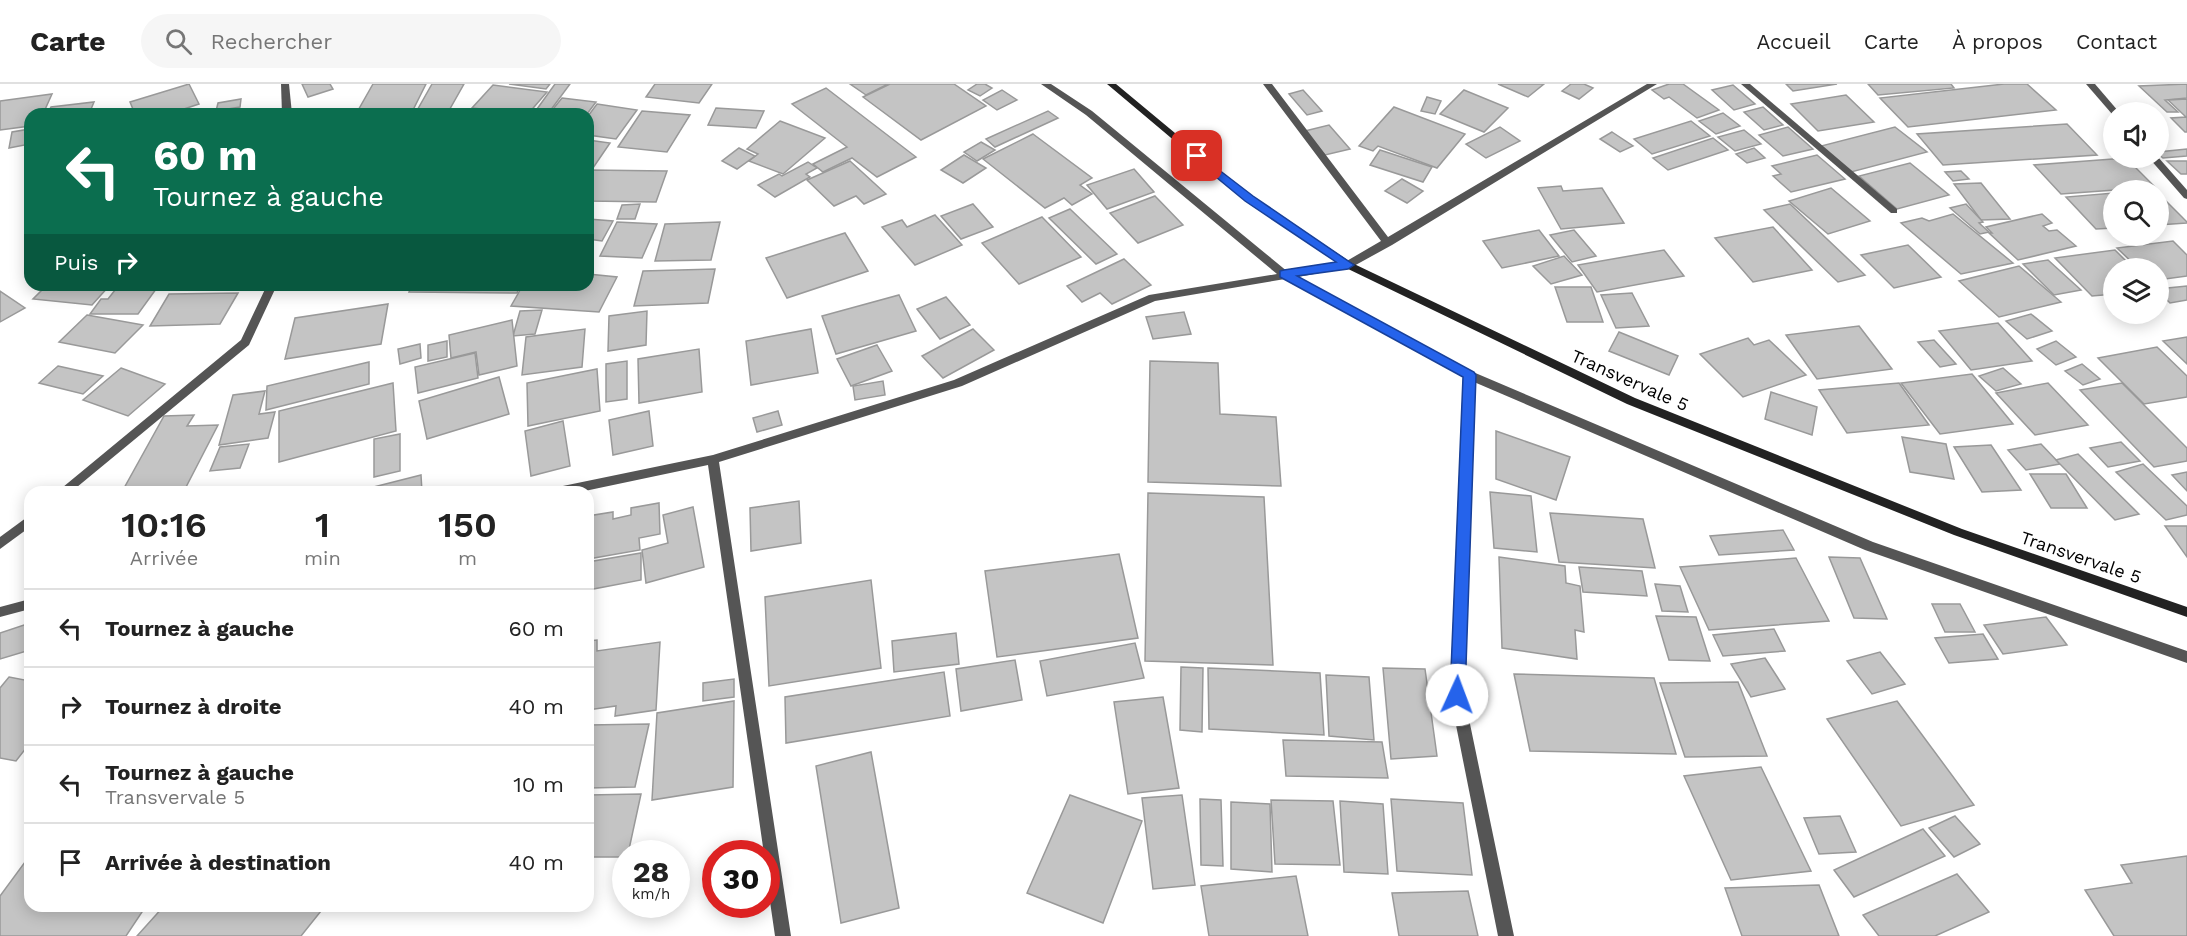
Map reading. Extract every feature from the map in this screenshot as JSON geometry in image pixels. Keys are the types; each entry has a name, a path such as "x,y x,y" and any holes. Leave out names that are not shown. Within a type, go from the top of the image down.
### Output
{"main road":[{"name":"Transvervale 5","path":"1111,84 1249,199 1348,265 1631,401 1958,532 2187,612"}],"street":[{"path":"285,84 287,108"},
{"path":"1045,84 1089,113 1284,274 1469,375 1869,546 2187,657"},
{"path":"1268,84 1388,243"},
{"path":"586,486 712,459 958,383 1153,298 1284,274 1348,265 1653,84"},
{"path":"1745,84 1894,211"},
{"path":"2090,84 2106,102"},
{"path":"2163,168 2187,196"},
{"path":"70,486 245,342 269,291"},
{"path":"1469,375 1457,695 1506,936"},
{"path":"712,459 783,936"},
{"path":"0,544 24,525"},
{"path":"0,612 24,606"}],"building":[{"path":"189,84 199,104 187,108 132,108 130,102"},
{"path":"302,84 330,84 333,89 308,97"},
{"path":"373,84 426,84 414,108 359,108"},
{"path":"432,84 464,84 450,108 418,108"},
{"path":"509,84 550,84 546,89"},
{"path":"555,84 570,84 552,108 538,108"},
{"path":"655,84 712,84 699,103 646,97"},
{"path":"850,84 888,84 866,95"},
{"path":"890,84 954,84 986,106 921,140 863,97"},
{"path":"977,84 985,84 992,88 980,96 968,90"},
{"path":"1498,84 1544,84 1528,97"},
{"path":"1571,84 1584,84 1593,88 1579,99 1562,91"},
{"path":"1669,84 1683,84 1719,110 1697,118 1669,97 1664,99 1652,90"},
{"path":"1786,84 1837,84 1793,91"},
{"path":"1868,84 1951,84 1954,88 1878,95"},
{"path":"2004,84 2027,84 2056,110 1908,127 1880,98"},
{"path":"2187,84 2187,98 2156,102 2139,86"},
{"path":"493,85 547,92 533,108 472,108"},
{"path":"1733,85 1755,104 1734,110 1712,90"},
{"path":"826,88 916,157 877,177 852,158 823,172 813,164 847,147 792,104"},
{"path":"1002,90 1017,100 997,110 983,100"},
{"path":"1303,90 1322,111 1307,115 1289,94"},
{"path":"1464,90 1508,108 1484,132 1440,114"},
{"path":"52,94 46,108 24,108 24,127 0,130 0,101"},
{"path":"1846,95 1874,122 1818,131 1791,104"},
{"path":"1427,97 1441,101 1435,114 1421,111"},
{"path":"562,98 596,102 592,108 554,108"},
{"path":"241,99 240,107 217,108 218,103"},
{"path":"2187,99 2187,132 2185,132 2171,118 2186,117 2168,100"},
{"path":"94,102 92,108 51,107"},
{"path":"597,104 637,110 616,139 594,136 594,108"},
{"path":"2169,104 2178,112 2169,112"},
{"path":"1394,107 1465,134 1437,168 1378,146 1373,151 1359,146"},
{"path":"1763,107 1783,125 1764,130 1744,112"},
{"path":"716,108 764,111 756,128 708,125"},
{"path":"642,111 690,115 667,152 618,147"},
{"path":"1048,111 1058,118 995,147 986,139"},
{"path":"1723,113 1740,126 1716,134 1699,121"},
{"path":"780,121 825,138 783,174 749,161 758,154 747,149"},
{"path":"1691,121 1710,136 1652,154 1634,139"},
{"path":"2067,124 2097,155 1943,165 1917,134"},
{"path":"1329,125 1350,149 1325,155 1305,131"},
{"path":"1500,127 1520,141 1486,158 1466,144"},
{"path":"1788,127 1813,149 1783,156 1759,135"},
{"path":"1895,127 1927,152 1851,172 1821,146"},
{"path":"24,130 24,145 9,148 12,132"},
{"path":"1744,130 1761,144 1735,151 1718,137"},
{"path":"1612,132 1633,146 1620,152 1600,139"},
{"path":"1033,134 1092,178 1080,185 1092,194 1072,205 1064,198 1045,208 983,159"},
{"path":"1713,138 1728,150 1668,170 1653,158"},
{"path":"594,141 610,143 594,167"},
{"path":"981,142 995,150 977,161 964,152"},
{"path":"739,148 755,156 737,169 722,161"},
{"path":"1754,148 1765,158 1747,163 1736,154"},
{"path":"2187,149 2187,156 2169,158 2169,151"},
{"path":"1380,150 1432,167 1423,182 1370,165"},
{"path":"964,155 986,168 963,183 941,170"},
{"path":"1817,155 1845,179 1791,192 1773,176 1781,174 1772,166"},
{"path":"2103,160 2103,168 2136,168 2148,180 2103,180 2103,191 2061,194 2034,165"},
{"path":"850,161 886,194 864,204 856,196 834,206 807,180"},
{"path":"2169,161 2187,161 2187,174 2181,174"},
{"path":"808,162 817,168 806,174 810,177 775,197 758,185 779,174 782,176"},
{"path":"1910,163 1949,195 1897,209 1859,176"},
{"path":"1134,169 1154,192 1107,209 1087,185"},
{"path":"594,170 667,171 656,202 594,201"},
{"path":"1961,171 1969,179 1953,181 1945,172"},
{"path":"1402,179 1423,191 1407,203 1385,191"},
{"path":"1981,183 2010,219 1981,220 1954,184"},
{"path":"1561,186 1563,191 1602,188 1624,223 1561,229 1538,188"},
{"path":"1831,188 1870,221 1828,234 1789,201"},
{"path":"2103,194 2103,229 2096,229 2066,197"},
{"path":"1155,196 1183,225 1138,243 1110,213"},
{"path":"640,204 635,219 617,219 622,205"},
{"path":"973,204 993,227 961,239 941,216"},
{"path":"1790,204 1865,275 1838,282 1764,210"},
{"path":"1966,204 1983,222 1979,223 1989,232 1980,234 1950,208"},
{"path":"2169,204 2187,222 2169,224"},
{"path":"1070,209 1117,254 1096,264 1049,218"},
{"path":"1953,214 2013,263 1961,274 1901,223 1922,218 1929,221"},
{"path":"2042,214 2052,223 2043,226 2049,231 2057,230 2076,246 2018,260 1989,233 1992,233 1986,227"},
{"path":"935,215 962,245 915,265 882,227 902,220 907,227"},
{"path":"1042,217 1081,257 1019,284 982,243"},
{"path":"594,219 613,221 602,241 594,240"},
{"path":"617,222 657,224 642,258 600,256"},
{"path":"720,222 711,260 655,261 665,224"},
{"path":"1773,227 1812,270 1753,282 1715,238"},
{"path":"1539,230 1559,256 1502,268 1483,241"},
{"path":"1574,230 1596,256 1572,262 1550,235"},
{"path":"845,233 868,271 787,298 766,258"},
{"path":"2173,241 2187,255 2187,276 2169,278 2169,258 2128,258 2117,248 2169,246 2169,242"},
{"path":"1908,245 1941,277 1894,288 1861,255"},
{"path":"1664,250 1684,276 1597,292 1578,265"},
{"path":"2115,250 2123,258 2103,258 2103,295 2092,296 2055,258"},
{"path":"1564,256 1582,275 1551,284 1533,266"},
{"path":"1124,259 1151,285 1112,304 1100,293 1082,302 1067,286"},
{"path":"2048,260 2081,290 2054,295 2023,264"},
{"path":"2019,266 2061,302 1999,317 1959,281"},
{"path":"715,269 708,303 634,306 643,271"},
{"path":"594,275 617,277 599,312 511,306 520,291 594,291"},
{"path":"2187,286 2187,300 2170,303 2169,288"},
{"path":"1555,287 1591,287 1603,322 1567,322"},
{"path":"0,291 25,308 0,322"},
{"path":"41,291 105,291 92,305 33,299"},
{"path":"114,291 155,291 138,314 90,314 101,299 108,299"},
{"path":"409,291 518,291 517,293"},
{"path":"238,293 220,324 150,326 169,294"},
{"path":"1632,293 1649,326 1616,328 1601,295"},
{"path":"899,295 916,331 836,354 822,316"},
{"path":"946,297 970,325 940,339 917,309"},
{"path":"388,304 381,344 285,359 295,318"},
{"path":"542,310 535,334 513,336 520,311"},
{"path":"647,311 646,345 608,351 609,316"},
{"path":"1184,312 1191,334 1153,339 1146,317"},
{"path":"2031,314 2052,331 2027,339 2006,321"},
{"path":"87,315 143,325 115,353 59,342"},
{"path":"512,320 517,366 479,375 476,352 451,358 449,335"},
{"path":"1998,323 2032,361 1971,370 1939,331"},
{"path":"1859,326 1892,369 1817,379 1786,335"},
{"path":"585,329 582,367 522,375 526,337"},
{"path":"811,329 818,373 751,385 746,341"},
{"path":"973,329 994,350 943,378 922,356"},
{"path":"1619,332 1678,356 1669,375 1609,351"},
{"path":"2187,337 2187,364 2163,341"},
{"path":"1748,338 1754,345 1769,340 1806,375 1743,397 1700,354"},
{"path":"1934,340 1956,364 1940,367 1918,342"},
{"path":"447,341 447,357 428,361 428,345"},
{"path":"2056,341 2076,357 2056,365 2037,349"},
{"path":"420,344 421,358 400,364 398,349"},
{"path":"877,345 892,371 851,386 837,359"},
{"path":"2157,347 2187,376 2187,397 2144,404 2098,358"},
{"path":"699,349 702,392 639,403 638,359"},
{"path":"475,353 478,378 418,393 415,367"},
{"path":"627,361 627,399 606,402 606,364"},
{"path":"1150,361 1218,363 1220,414 1276,417 1281,486 1148,482"},
{"path":"369,362 369,384 266,410 267,386"},
{"path":"2082,364 2100,379 2083,385 2065,371"},
{"path":"58,366 103,376 83,394 39,383"},
{"path":"121,368 165,384 128,416 83,400"},
{"path":"2003,368 2021,384 1996,391 1979,376"},
{"path":"597,369 600,411 528,426 527,383"},
{"path":"1972,374 2013,424 1940,434 1901,383"},
{"path":"499,377 509,414 427,439 419,401"},
{"path":"883,381 885,395 855,400 853,386"},
{"path":"393,383 396,431 279,462 279,411"},
{"path":"1899,383 1929,425 1847,433 1819,390"},
{"path":"2048,383 2088,425 2035,435 1996,393"},
{"path":"2122,383 2187,448 2187,461 2154,467 2080,390"},
{"path":"265,391 259,414 275,412 268,438 219,445 233,395"},
{"path":"1771,392 1817,407 1812,435 1765,419"},
{"path":"649,411 653,446 613,455 609,420"},
{"path":"778,411 782,425 757,432 753,418"},
{"path":"194,415 187,426 218,425 187,486 125,486 164,416"},
{"path":"563,421 570,466 531,476 525,431"},
{"path":"1496,431 1570,457 1556,500 1496,479"},
{"path":"400,434 400,471 374,477 374,439"},
{"path":"1902,437 1946,444 1954,479 1910,472"},
{"path":"2121,442 2140,461 2108,467 2090,448"},
{"path":"249,444 240,468 210,471 220,447"},
{"path":"2041,444 2060,464 2026,470 2008,450"},
{"path":"1991,445 2021,490 1982,492 1954,447"},
{"path":"2078,454 2139,514 2115,520 2056,460"},
{"path":"2143,464 2187,506 2187,515 2166,520 2116,472"},
{"path":"2187,472 2187,491 2172,475"},
{"path":"2030,474 2066,474 2087,508 2051,508"},
{"path":"421,475 422,486 378,486"},
{"path":"1490,492 1531,496 1537,552 1494,548"},
{"path":"1148,493 1264,497 1273,665 1145,661"},
{"path":"799,501 801,543 751,551 750,508"},
{"path":"659,503 660,534 639,538 640,550 594,558 594,515 613,512 613,519 631,515 631,508"},
{"path":"693,507 704,567 646,583 642,550 668,543 663,515"},
{"path":"1550,513 1643,519 1655,568 1559,562"},
{"path":"2165,526 2187,526 2187,557"},
{"path":"1783,530 1794,550 1719,555 1710,536"},
{"path":"641,553 641,580 594,589 594,561"},
{"path":"1119,554 1138,638 997,657 985,571"},
{"path":"1499,557 1565,566 1566,583 1580,586 1584,632 1575,630 1577,659 1502,648"},
{"path":"1829,557 1860,558 1887,619 1854,618"},
{"path":"1796,558 1829,621 1709,630 1680,567"},
{"path":"1579,567 1642,571 1647,596 1583,592"},
{"path":"871,580 881,668 769,686 765,597"},
{"path":"1655,584 1680,586 1688,612 1662,611"},
{"path":"1932,604 1960,604 1975,632 1945,632"},
{"path":"1656,616 1696,617 1710,661 1669,660"},
{"path":"2046,617 2067,645 2003,654 1984,625"},
{"path":"24,625 24,652 0,659 0,633"},
{"path":"1774,629 1785,651 1723,656 1713,635"},
{"path":"956,633 959,664 894,672 892,641"},
{"path":"1983,634 1998,659 1949,663 1935,638"},
{"path":"594,640 597,640 597,651 660,642 656,710 615,716 616,706 594,709"},
{"path":"1135,643 1144,678 1047,696 1040,661"},
{"path":"1880,652 1905,684 1872,694 1847,661"},
{"path":"1765,658 1785,689 1751,697 1731,664"},
{"path":"1015,660 1022,700 961,711 956,669"},
{"path":"1181,667 1203,668 1202,732 1180,730"},
{"path":"1208,668 1320,673 1324,735 1209,729"},
{"path":"1383,668 1425,669 1437,756 1391,759"},
{"path":"944,672 950,716 786,743 785,697"},
{"path":"1514,674 1654,678 1676,754 1530,751"},
{"path":"1326,675 1369,677 1374,740 1329,736"},
{"path":"9,677 24,680 24,751 16,761 0,758 0,688"},
{"path":"734,679 734,697 703,701 703,683"},
{"path":"1738,682 1767,756 1685,757 1660,683"},
{"path":"1163,697 1179,788 1128,794 1114,702"},
{"path":"734,701 733,787 652,800 657,713"},
{"path":"1897,701 1974,805 1901,826 1827,719"},
{"path":"649,724 635,787 594,788 594,725"},
{"path":"1283,740 1382,742 1388,778 1286,776"},
{"path":"871,752 899,908 841,923 816,766"},
{"path":"1761,767 1811,871 1731,880 1684,776"},
{"path":"641,794 631,840 612,840 612,857 594,857 594,795"},
{"path":"1070,795 1142,821 1103,923 1027,893"},
{"path":"1182,795 1195,885 1153,889 1142,798"},
{"path":"1200,799 1221,800 1223,866 1201,865"},
{"path":"1391,799 1463,803 1472,875 1397,871"},
{"path":"1271,800 1333,801 1340,865 1275,864"},
{"path":"1340,801 1383,804 1388,874 1344,872"},
{"path":"1231,802 1270,804 1272,872 1231,869"},
{"path":"1840,816 1856,852 1819,854 1804,818"},
{"path":"1955,816 1980,844 1954,857 1929,828"},
{"path":"1923,829 1945,856 1854,897 1834,870"},
{"path":"2187,856 2187,936 2114,936 2085,890 2132,883 2121,865"},
{"path":"24,863 24,912 142,912 126,936 0,936 0,896"},
{"path":"1957,874 1989,912 1935,936 1879,936 1863,915"},
{"path":"1296,876 1308,936 1209,936 1201,886"},
{"path":"1819,885 1839,936 1742,936 1725,888"},
{"path":"1468,891 1478,936 1399,936 1392,893"},
{"path":"159,912 320,912 301,936 137,936"}],"route":[{"path":"1197,156 1249,199 1348,265 1284,274 1469,375 1457,695"}]}
